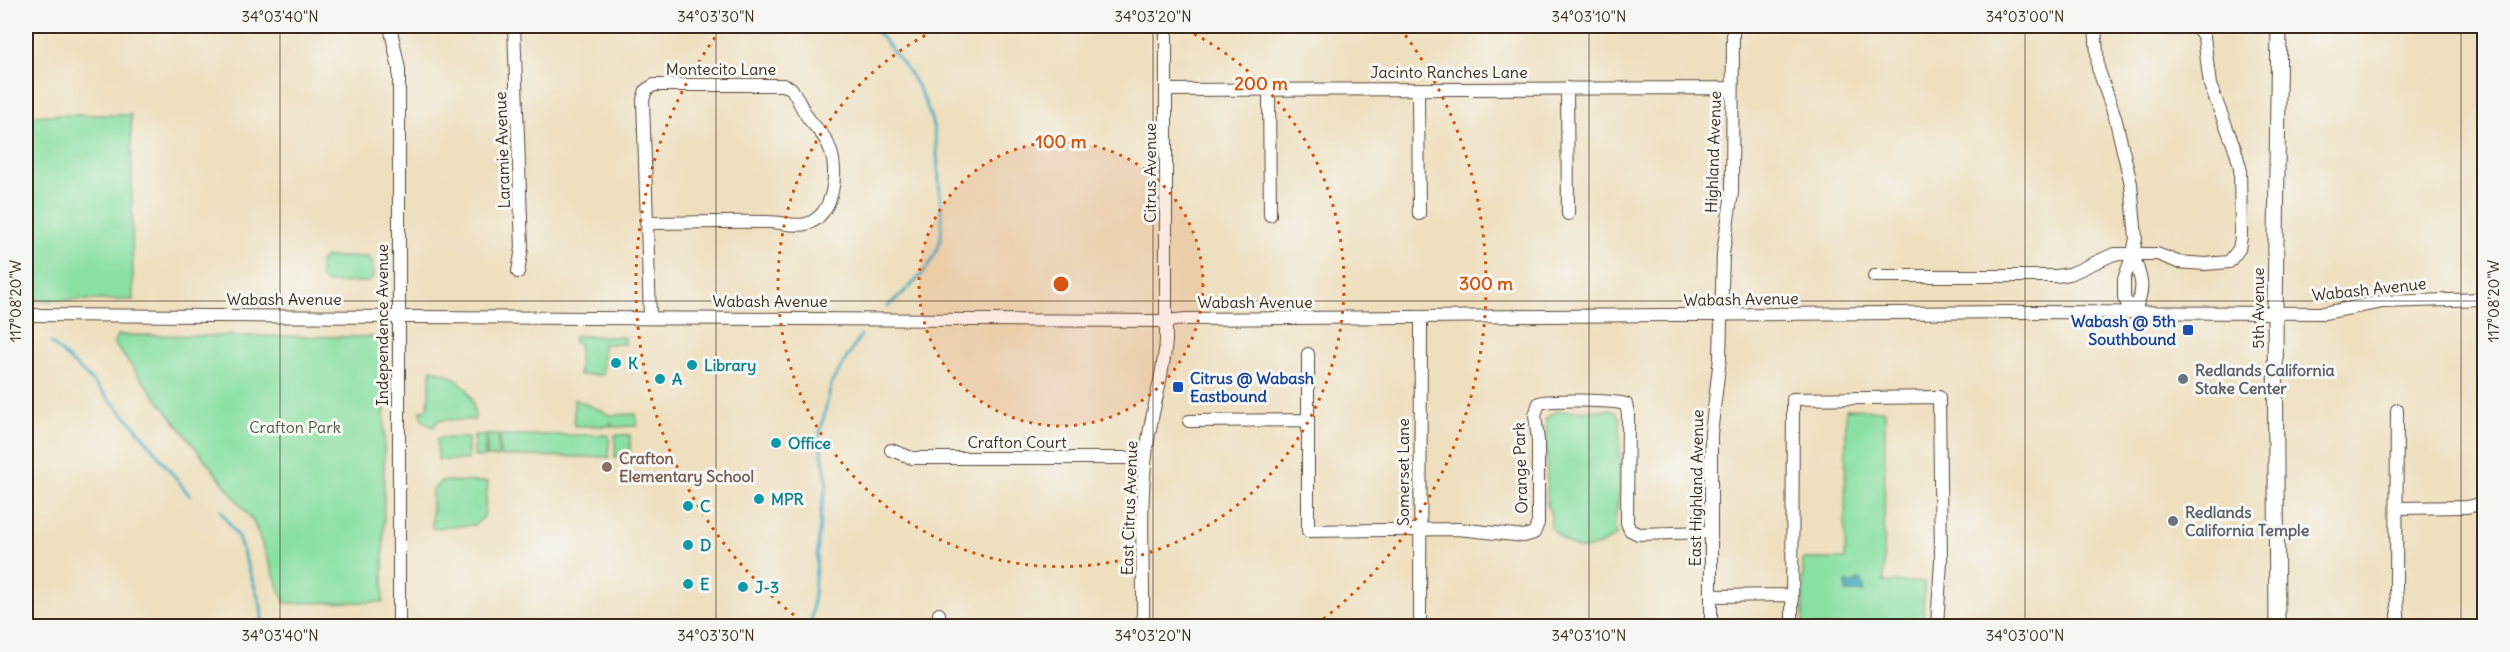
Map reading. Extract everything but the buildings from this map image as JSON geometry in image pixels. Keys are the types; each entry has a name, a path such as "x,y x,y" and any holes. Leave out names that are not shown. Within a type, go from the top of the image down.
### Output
{"main road":[{"name":"5th Avenue","path":"2277,627 2275,313 2279,26"}],"street":[{"name":"Independence Avenue","path":"390,26 399,69 399,627"},
{"name":"Laramie Avenue","path":"514,26 522,248 518,273"},
{"name":"Citrus Avenue","path":"1166,26 1166,321"},
{"name":"Highland Avenue","path":"1720,315 1722,253 1732,193 1733,26"},
{"path":"2095,26 2098,68 2115,117 2131,184 2136,238 2124,279 2124,298 2133,312 2142,297 2142,279 2133,254"},
{"path":"1874,276 2056,276 2070,274 2114,254 2157,254 2178,262 2205,264 2229,262 2233,259 2240,249 2241,237 2240,167 2210,85 2206,44 2197,27"},
{"name":"Montecito Lane","path":"646,224 771,222 805,225 819,216 826,206 835,176 831,150 824,135 802,110 791,88 783,85 654,85 646,90 643,100 646,224 650,317"},
{"path":"1567,88 1568,214"},
{"name":"Jacinto Ranches Lane","path":"1166,90 1732,88"},
{"path":"1418,89 1419,214"},
{"path":"1269,90 1270,215"},
{"name":"Wabash Avenue","path":"26,315 1166,321 2133,312 2324,313 2382,302 2422,299 2484,299"},
{"name":"East Highland Avenue","path":"1711,627 1711,434 1720,358 1720,315"},
{"name":"Somerset Lane","path":"1420,627 1421,318"},
{"name":"East Citrus Avenue","path":"1143,627 1145,458 1151,418 1164,365 1166,321"},
{"path":"1308,354 1308,531 1419,529"},
{"path":"1792,627 1793,399 1939,397 1941,561 1936,627"},
{"name":"Orange Park","path":"1419,529 1458,529 1524,536 1534,533 1538,523 1538,441 1535,415 1539,403 1550,400 1615,401 1626,404 1628,414 1627,523 1630,530 1638,534 1710,532"},
{"path":"2397,410 2396,589 2399,627"},
{"path":"1189,421 1308,420"},
{"name":"Crafton Court","path":"891,450 912,458 1145,458"},
{"path":"2397,508 2467,507 2484,504"},
{"path":"1711,596 1792,596"}],"green space":[{"path":"26,115 131,115 133,300 35,300 26,296"},
{"path":"325,257 368,257 372,261 373,278 368,282 326,283 320,278 320,262"},
{"name":"Crafton Park","path":"118,335 382,337 385,343 383,602 285,603 253,521 114,344"},
{"path":"574,336 625,337 625,344 603,344 603,375 579,375 579,344 574,343"},
{"path":"431,369 458,380 464,386 472,400 475,420 439,420 433,427 424,421 421,411 428,408"},
{"path":"574,399 611,415 636,414 637,426 612,427 611,423 610,426 574,426"},
{"path":"1846,409 1885,410 1884,582 1924,582 1923,626 1803,626 1803,559 1845,559"},
{"path":"1610,410 1616,412 1620,418 1616,536 1587,549 1580,549 1567,542 1550,527 1551,516 1547,504 1546,419 1555,411"},
{"path":"474,435 485,435 485,457 474,457"},
{"path":"487,435 498,435 498,457 487,457"},
{"path":"500,435 609,435 609,457 500,456"},
{"path":"615,435 630,435 630,457 615,457"},
{"path":"437,438 468,438 468,460 438,460"},
{"path":"441,481 488,482 484,517 475,525 432,528 432,490"}],"water":[{"path":"1857,580 1862,580 1864,592 1846,592 1846,583 1857,583"}],"waterway":[{"path":"872,26 910,74 925,101 934,130 942,216 941,238 932,260 915,282 888,306"},
{"path":"811,626 821,511 827,481 819,437 832,382 861,335"},
{"path":"51,343 87,376 134,425 190,496"},
{"path":"221,511 238,537 261,606 263,626"}],"place":[{"name":"Wabash @ 5th Southbound","path":"2188,330"},
{"name":"K","path":"616,363"},
{"name":"Library","path":"692,365"},
{"name":"A","path":"660,379"},
{"name":"Redlands California Stake Center","path":"2183,379"},
{"name":"Citrus @ Wabash Eastbound","path":"1178,387"},
{"name":"Office","path":"776,443"},
{"name":"Crafton Elementary School","path":"607,467"},
{"name":"MPR","path":"759,499"},
{"name":"C","path":"688,506"},
{"name":"Redlands California Temple","path":"2173,521"},
{"name":"D","path":"688,545"},
{"name":"E","path":"688,584"},
{"name":"J-3","path":"743,587"}]}
